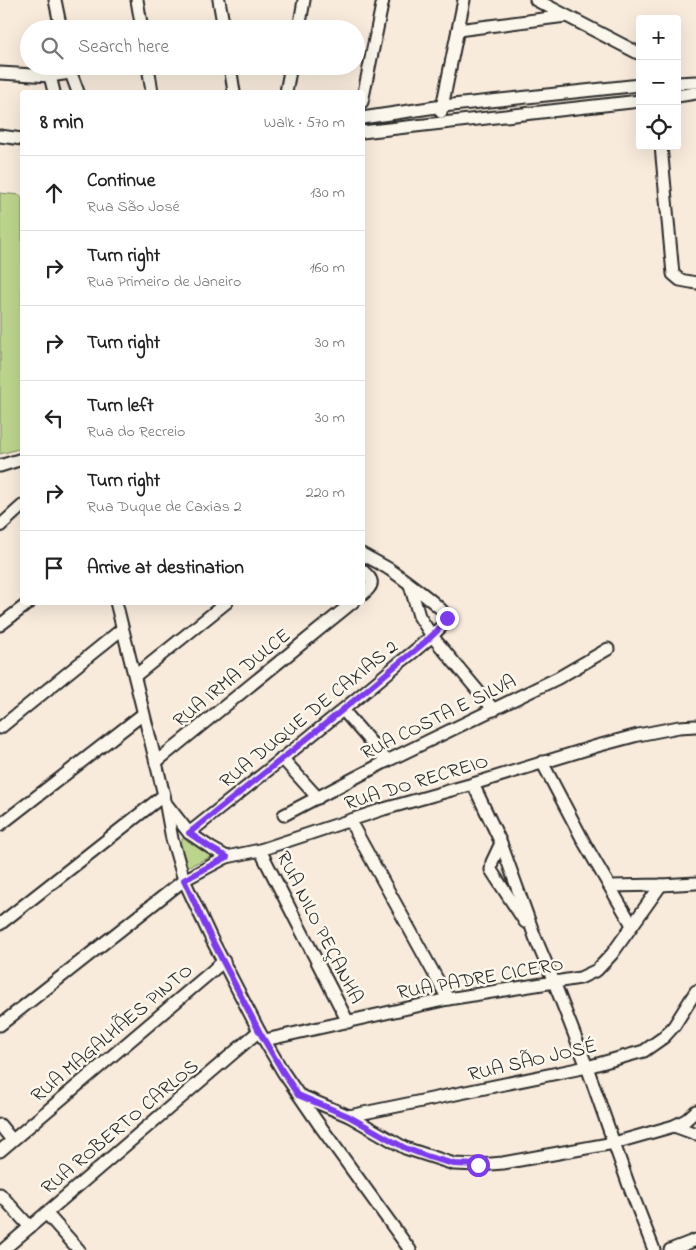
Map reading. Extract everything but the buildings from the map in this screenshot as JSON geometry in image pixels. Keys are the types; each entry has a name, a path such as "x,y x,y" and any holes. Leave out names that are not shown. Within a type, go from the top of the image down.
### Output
{"street":[{"path":"55,0 59,20"},
{"path":"137,0 140,20"},
{"path":"219,0 222,20"},
{"path":"301,20 304,0"},
{"path":"364,90 383,0"},
{"path":"438,124 464,0"},
{"path":"536,0 636,52"},
{"path":"458,30 566,16"},
{"path":"0,73 20,74"},
{"path":"33,75 53,75"},
{"path":"72,75 77,90"},
{"path":"149,75 152,90"},
{"path":"231,75 234,90"},
{"path":"286,90 289,75"},
{"path":"50,76 54,90"},
{"path":"681,82 696,82"},
{"path":"365,118 443,106 636,85"},
{"path":"681,95 696,93"},
{"path":"365,132 636,101"},
{"path":"0,136 20,139"},
{"path":"661,150 673,274 680,280 696,283"},
{"path":"0,466 20,460"},
{"path":"0,526 20,508"},
{"path":"365,556 410,584 419,616 432,636 494,710"},
{"path":"365,573 372,581 372,585 365,592"},
{"name":"RUA DUQUE DE CAXIAS 2","path":"189,833 343,710 432,636 446,622 447,618 442,610 410,584"},
{"path":"0,625 26,605"},
{"path":"116,605 156,762 172,839 184,880 211,938 283,1072 410,1250"},
{"path":"135,676 223,605"},
{"name":"RUA IRMA DULCE","path":"156,762 349,605"},
{"path":"0,728 122,629"},
{"name":"RUA COSTA E SILVA","path":"284,815 387,761 558,678 608,649"},
{"path":"343,710 387,761"},
{"path":"0,825 143,714"},
{"name":"RUA DO RECREIO","path":"0,1024 184,880 227,857 260,850 384,809 638,735 678,727 696,726"},
{"path":"282,758 318,798"},
{"path":"542,762 585,844 632,925"},
{"path":"473,784 501,843 535,937 587,1067 654,1250"},
{"path":"165,800 189,833 227,857"},
{"path":"0,924 165,800"},
{"path":"350,821 448,999"},
{"path":"501,843 492,862 491,870 535,937"},
{"name":"RUA NILO PEÇANHA","path":"260,850 348,1022"},
{"path":"610,886 696,883"},
{"name":"RUA PADRE CICERO","path":"262,1036 348,1022 448,999 580,978 597,970 612,954 660,885"},
{"name":"RUA MAGALHÃES PINTO","path":"0,1151 224,961"},
{"name":"RUA SÃO JOSÉ","path":"348,1116 587,1067 644,1051 664,1037 674,1026 696,991"},
{"name":"RUA ROBERTO CARLOS","path":"3,1250 262,1036"},
{"path":"298,1095 348,1116 405,1148 454,1164 478,1165 503,1163 614,1143 674,1126 686,1120 696,1111"},
{"path":"0,1125 12,1140"},
{"path":"674,1126 696,1134"},
{"path":"0,1194 30,1227"},
{"path":"46,1213 79,1250"},
{"path":"670,1250 696,1240"}],"green space":[{"path":"0,193 20,195 20,449 0,454"},
{"path":"187,835 215,855 187,867 180,843"}],"route":[{"path":"447,618 446,622 432,636 189,833 227,857 184,880 211,938 259,1031 298,1095 348,1116 405,1148 454,1164 478,1165"}]}
